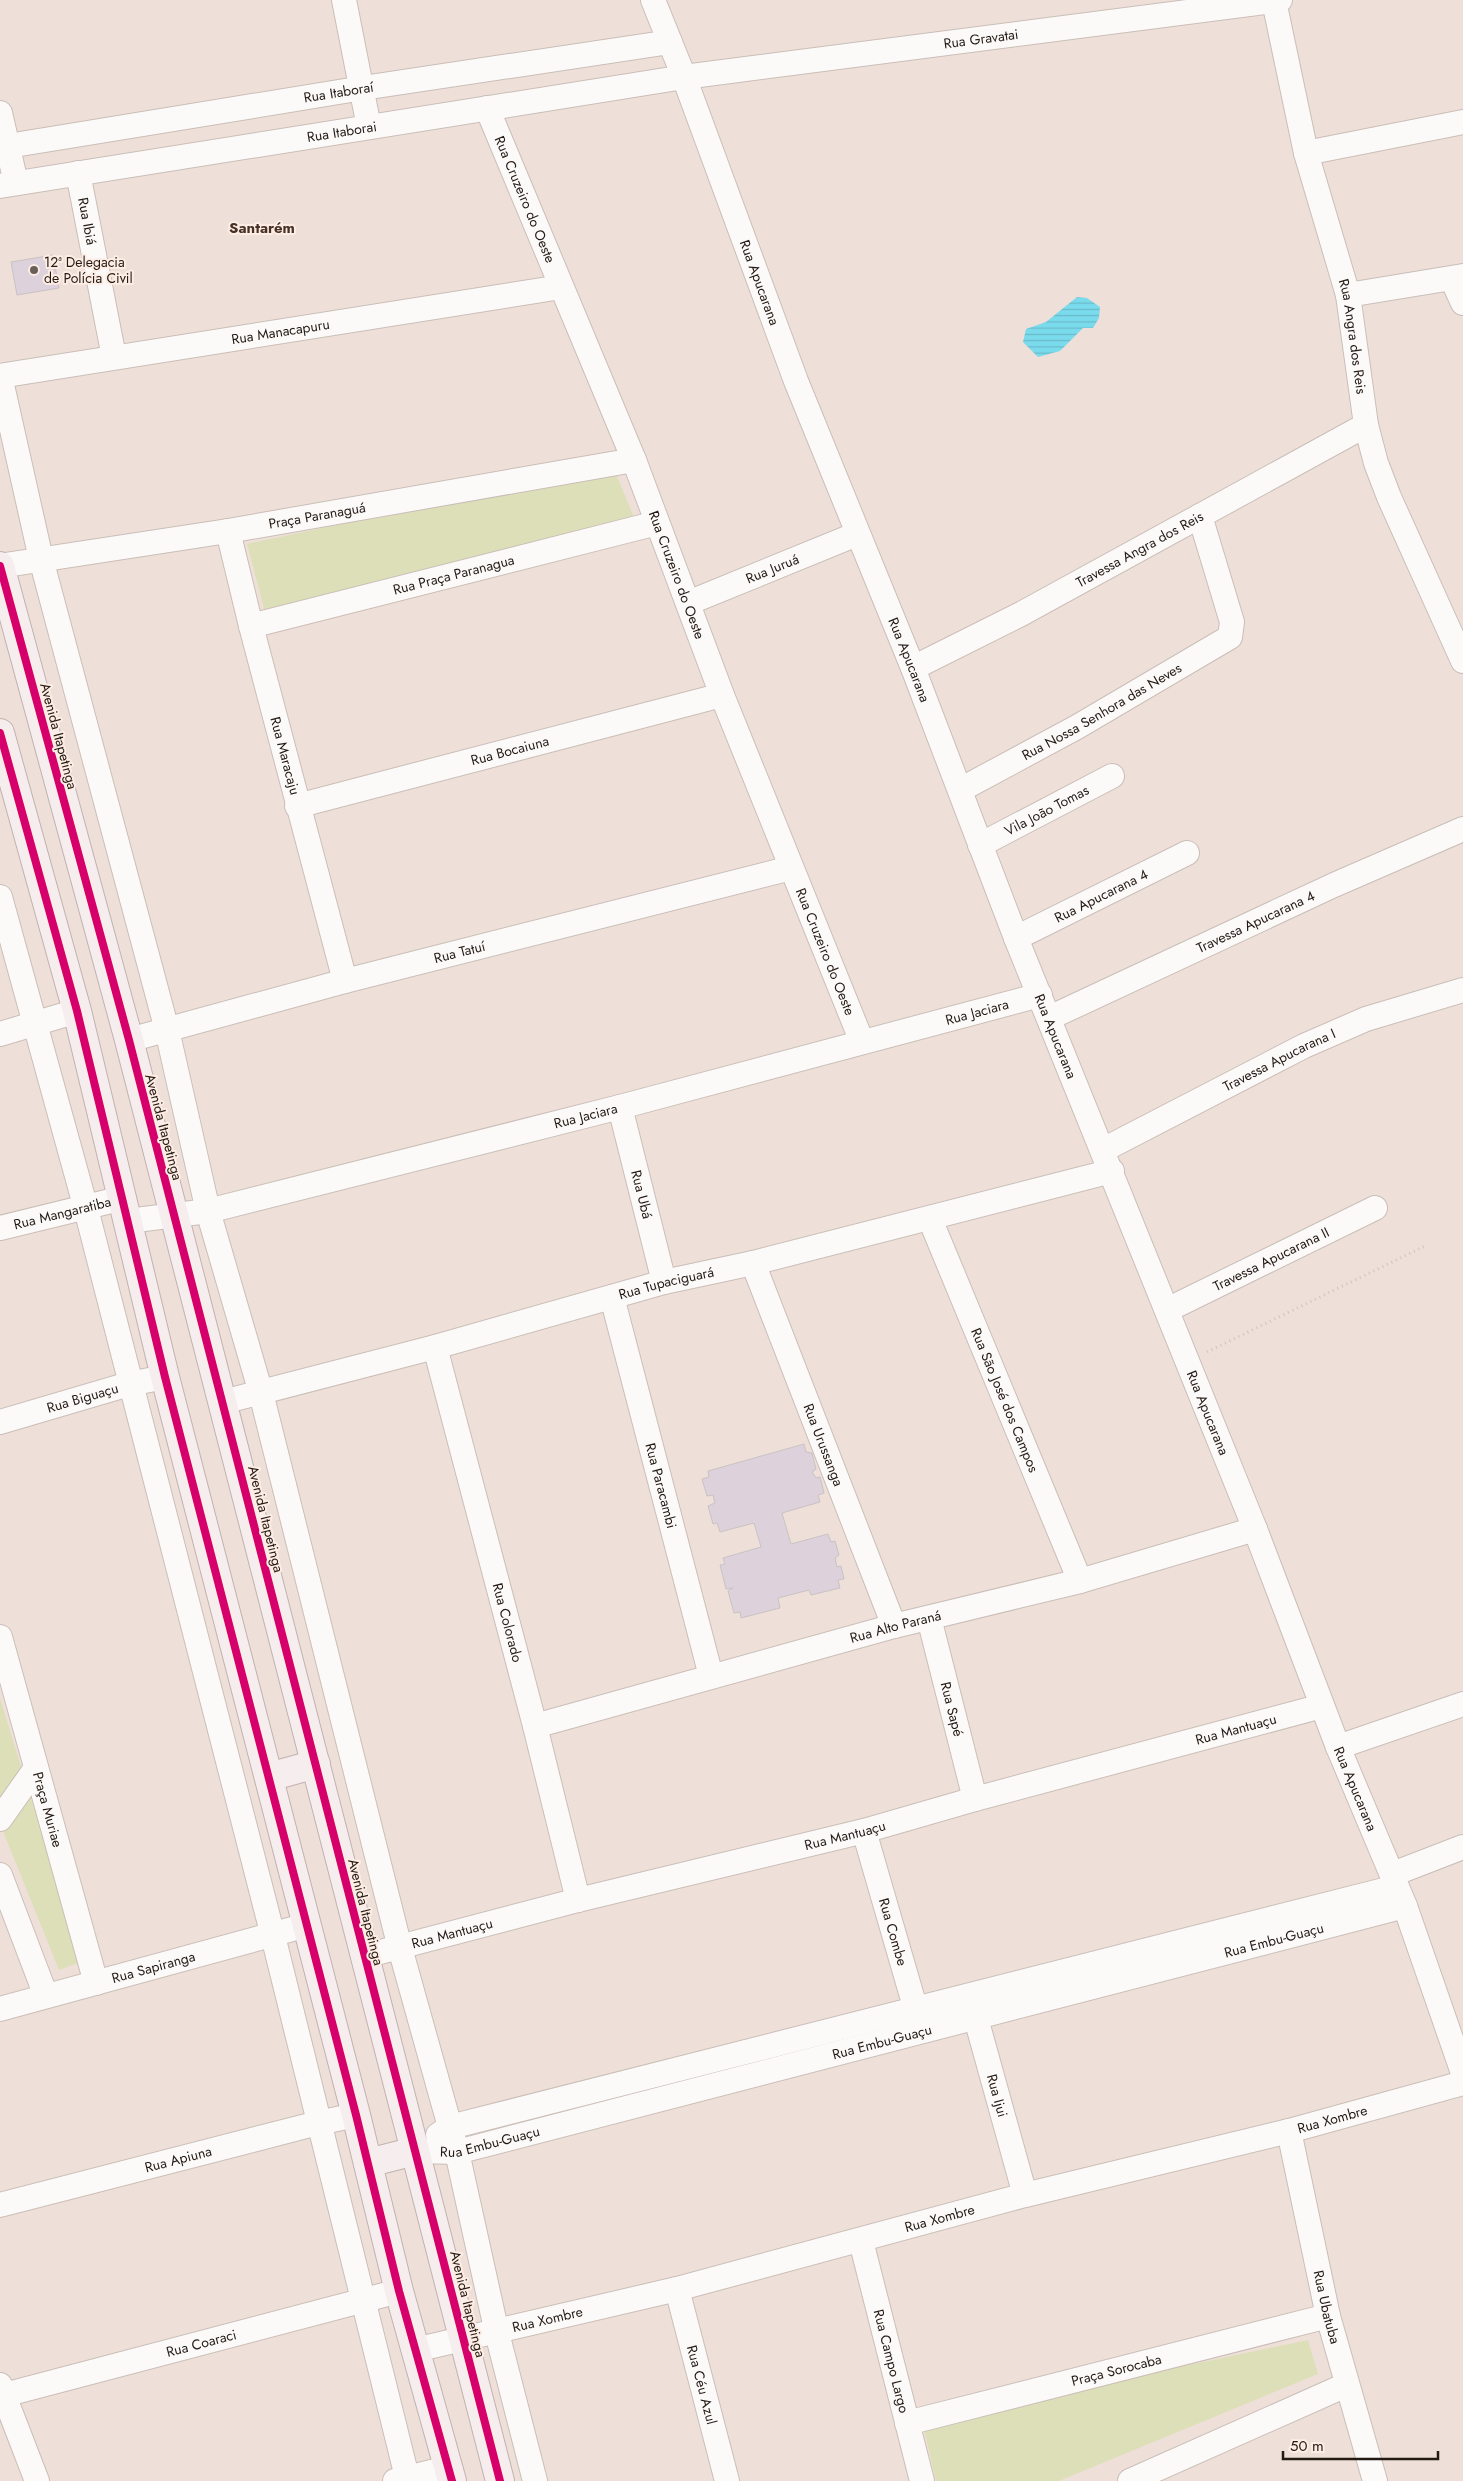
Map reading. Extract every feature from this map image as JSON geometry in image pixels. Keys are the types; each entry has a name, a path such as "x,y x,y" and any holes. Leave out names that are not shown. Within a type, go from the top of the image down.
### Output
{"main road":[{"name":"Avenida Itapetinga","path":"0,566 175,1216 500,2481"},
{"path":"0,733 77,1011 165,1377 356,2115 399,2291 450,2474"},
{"path":"269,1777 316,1764"},
{"path":"368,2163 415,2151"}],"street":[{"path":"344,0 363,88 369,127"},
{"name":"Rua Apucarana","path":"653,0 684,77 796,381 913,668 1016,938 1108,1160 1188,1361 1338,1748 1398,1889 1463,2073"},
{"name":"Rua Gravatai","path":"684,77 1277,0"},
{"name":"Rua Angra dos Reis","path":"1277,0 1306,152 1348,295 1366,425 1389,497 1463,661"},
{"name":"Rua Itaboraí","path":"8,146 363,88 670,42"},
{"name":"Rua Itaborai","path":"8,184 684,77"},
{"name":"Rua Cruzeiro do Oeste","path":"487,108 634,460 722,695 862,1042"},
{"path":"0,113 8,146 8,184"},
{"path":"1306,152 1463,122"},
{"name":"Rua Ibiá","path":"78,173 114,357"},
{"path":"1348,295 1458,277 1463,303"},
{"name":"Rua Manacapuru","path":"0,376 561,287"},
{"name":"Avenida Itapetinga","path":"0,376 41,559 167,1030 208,1211 261,1393 400,1948 457,2152 497,2333 535,2481"},
{"name":"Travessa Angra dos Reis","path":"913,668 1021,614 1366,425"},
{"name":"Praça Paranaguá","path":"0,566 228,531 634,460"},
{"name":"Rua Nossa Senhora das Neves","path":"960,790 1077,727 1226,641 1231,633 1232,622 1200,516"},
{"name":"Rua Praça Paranagua","path":"250,626 656,523"},
{"name":"Rua Maracaju","path":"228,531 250,626 345,981"},
{"name":"Rua Juruá","path":"688,603 857,534"},
{"name":"Rua Bocaiuna","path":"297,806 722,695"},
{"name":"Vila João Tomas","path":"980,845 1112,776"},
{"name":"Travessa Apucarana 4","path":"1049,1018 1334,885 1463,829"},
{"name":"Rua Apucarana 4","path":"1016,938 1187,853"},
{"name":"Rua Tatuí","path":"129,1040 345,981 791,868"},
{"path":"0,897 85,1206 273,1936 318,2123 364,2300 403,2480 450,2474"},
{"name":"Travessa Apucarana I","path":"1108,1160 1304,1046 1366,1019 1463,990"},
{"name":"Rua Jaciara","path":"126,1209 175,1216 208,1211 620,1107 1040,995"},
{"path":"0,1034 77,1011"},
{"name":"Rua Ubá","path":"620,1107 664,1282"},
{"name":"Rua Tupaciguará","path":"223,1402 435,1347 664,1282 753,1263 930,1219 1108,1160"},
{"name":"Rua Mangaratiba","path":"0,1228 85,1206 126,1209"},
{"name":"Travessa Apucarana II","path":"1167,1310 1376,1208"},
{"name":"Rua São José dos Campos","path":"930,1219 1080,1581"},
{"name":"Rua Urussanga","path":"753,1263 894,1626"},
{"name":"Rua Paracambi","path":"612,1297 711,1676"},
{"name":"Rua Colorado","path":"435,1347 535,1726 578,1900"},
{"name":"Rua Biguaçu","path":"0,1422 130,1384 165,1377"},
{"name":"Rua Alto Paraná","path":"535,1726 894,1626 1080,1581 1255,1530"},
{"name":"Rua Sapé","path":"929,1618 974,1799"},
{"name":"Praça Muriae","path":"0,1637 96,1983"},
{"path":"1338,1748 1463,1704"},
{"name":"Rua Mantuaçu","path":"365,1956 578,1900 864,1831 974,1799 1322,1706"},
{"path":"0,1819 36,1768"},
{"name":"Rua Combe","path":"864,1831 923,2032"},
{"path":"1398,1889 1463,1846"},
{"path":"0,1875 46,1996"},
{"name":"Rua Embu-Guaçu","path":"415,2151 450,2127 1398,1889"},
{"name":"Rua Embu-Guaçu","path":"415,2151 457,2152 976,2019 1398,1889"},
{"name":"Rua Sapiranga","path":"0,2009 273,1936 307,1925"},
{"name":"Rua Ijui","path":"970,1995 1025,2195"},
{"name":"Rua Xombre","path":"416,2350 497,2333 676,2290 1025,2195 1289,2131 1463,2083"},
{"name":"Rua Apiuna","path":"0,2205 318,2123 356,2115"},
{"name":"Rua Ubatuba","path":"1289,2131 1328,2316 1346,2385 1375,2481"},
{"name":"Rua Campo Largo","path":"861,2241 922,2481"},
{"name":"Rua Céu Azul","path":"676,2290 727,2481"},
{"name":"Rua Coaraci","path":"2,2390 399,2291"},
{"name":"Praça Sorocaba","path":"906,2423 1328,2316"},
{"path":"1130,2481 1346,2385"},
{"path":"2,2390 37,2481"}],"path":[{"path":"1188,1361 1425,1246"}],"green space":[{"path":"613,466 635,520 267,620 247,544"},
{"path":"0,1698 81,1962 59,1970 0,1824"},
{"path":"1308,2340 1318,2374 1059,2481 936,2481 922,2421"}],"water":[{"path":"1077,297 1087,298 1100,307 1099,318 1093,328 1083,328 1060,351 1038,357 1023,342 1026,329 1046,322"}],"building":[{"name":"12ª Delegacia de Polícia Civil","path":"53,255 59,288 17,295 11,262"},
{"path":"804,1444 806,1452 812,1453 816,1469 812,1472 816,1478 820,1477 824,1493 818,1495 820,1502 782,1513 791,1544 828,1534 831,1542 835,1541 839,1555 835,1558 837,1567 841,1566 844,1579 838,1580 840,1588 811,1595 809,1590 778,1598 780,1608 741,1618 740,1612 734,1613 728,1591 733,1588 726,1589 720,1565 725,1564 723,1558 761,1547 754,1523 720,1532 717,1523 713,1524 708,1506 715,1503 713,1495 707,1496 702,1479 709,1477 708,1471"}],"cycle path":[{"path":"0,566 129,1040 500,2481"},
{"path":"0,733 77,1011 165,1377 356,2115 399,2291 452,2481"}],"place":[{"name":"12ª Delegacia de Polícia Civil","path":"34,270"}],"district":[{"name":"Santarém","path":"262,228"}]}
